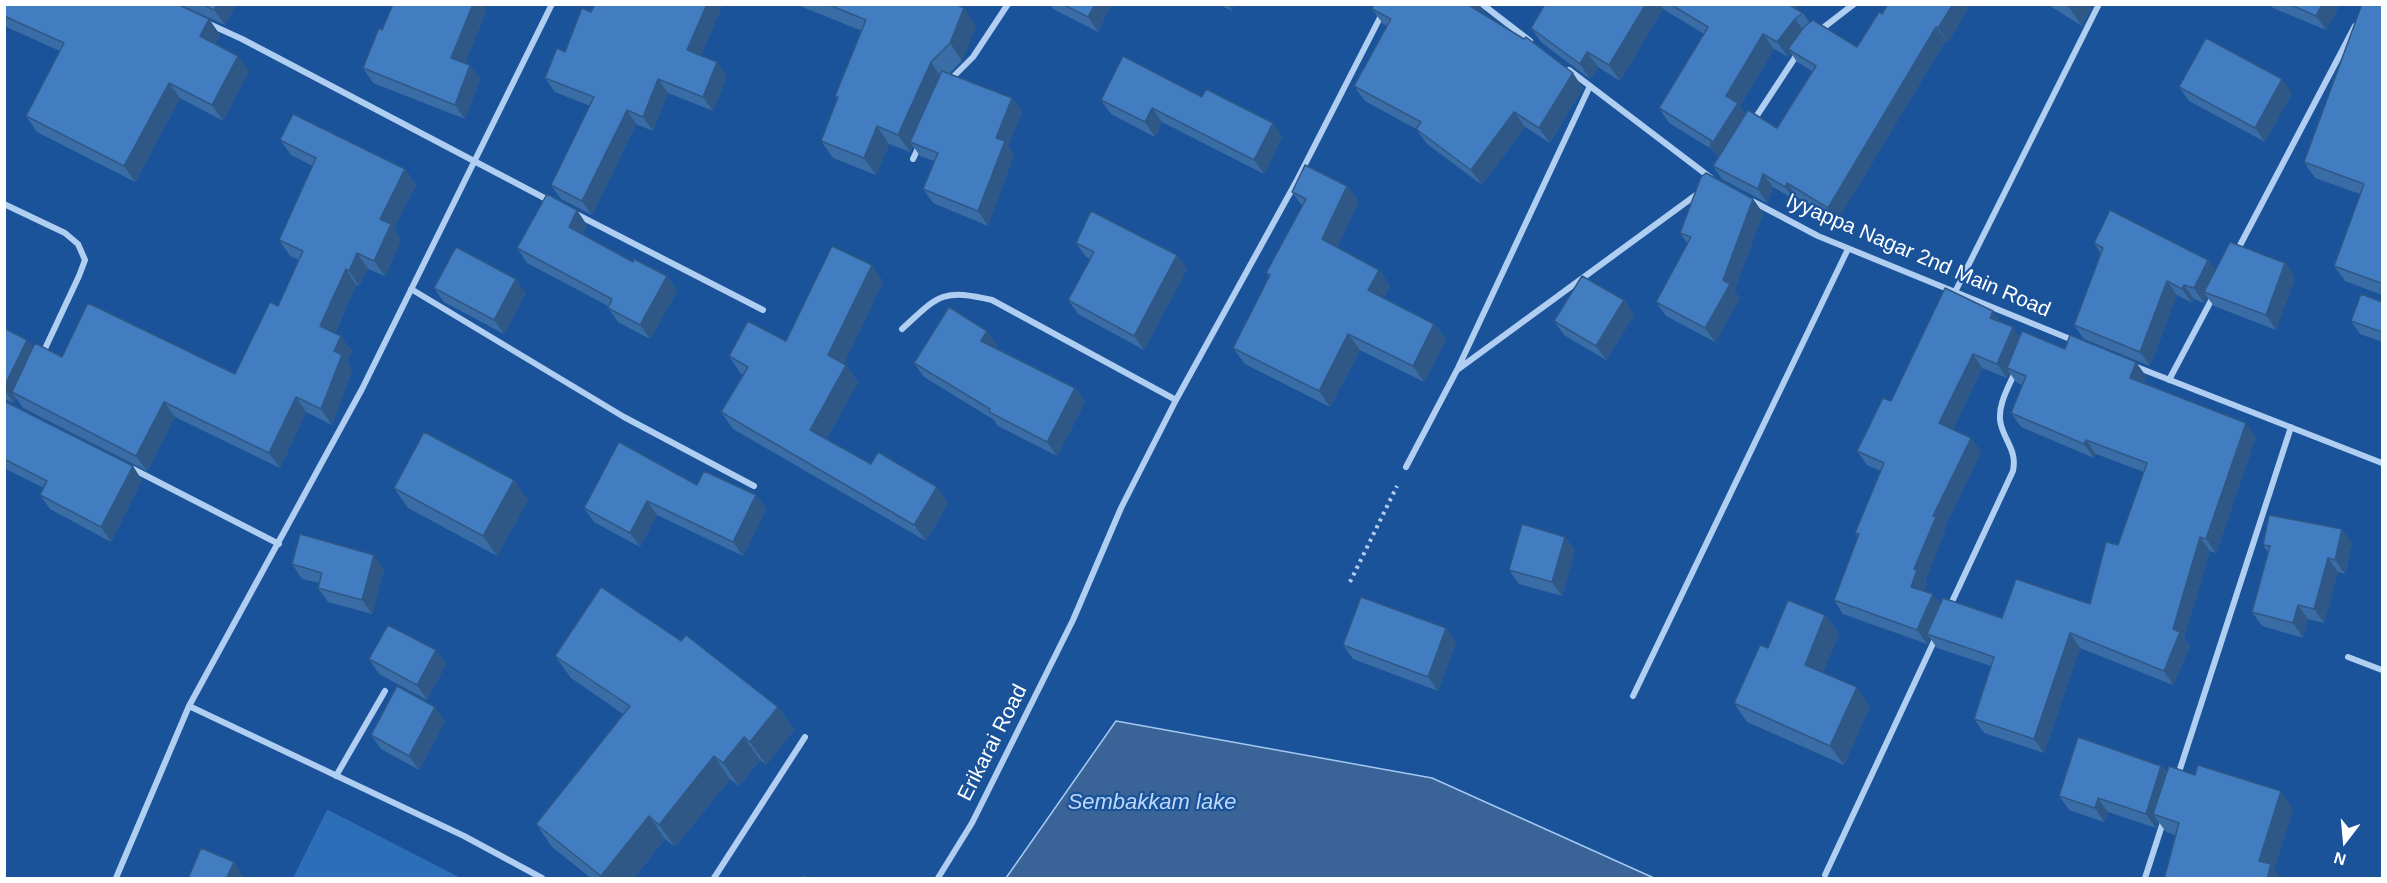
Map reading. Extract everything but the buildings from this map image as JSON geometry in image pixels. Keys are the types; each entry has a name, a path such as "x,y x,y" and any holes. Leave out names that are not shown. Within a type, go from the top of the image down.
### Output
{"street":[{"path":"116,879 189,706 362,388 552,4"},
{"path":"944,92 948,82 973,57 1008,4"},
{"name":"Erikarai Road","path":"938,879 972,823 1073,620 1121,508 1176,400 1296,182 1386,4"},
{"path":"1482,4 1536,45"},
{"path":"1810,37 1854,4"},
{"path":"1955,292 2099,4"},
{"path":"2235,255 2361,15"},
{"path":"203,22 242,39 556,204"},
{"path":"1746,131 1784,71 1803,46"},
{"path":"1563,66 1715,181"},
{"path":"1406,467 1457,370 1590,86"},
{"path":"914,159 922,140"},
{"path":"1457,370 1715,181 1721,171"},
{"name":"Iyyappa Nagar 2nd Main Road","path":"1746,198 1818,236 2086,346"},
{"path":"4,204 65,233 78,244 84,260 79,276 40,358"},
{"path":"567,209 763,310"},
{"path":"1633,696 1848,249"},
{"path":"2169,380 2218,286"},
{"path":"411,288 624,417 754,486"},
{"path":"902,329 934,299 962,293 992,300 1176,400"},
{"path":"2031,334 2035,325"},
{"path":"2127,363 2382,463"},
{"path":"1948,609 2013,471 2016,460 2001,426 2000,415 2018,364"},
{"path":"2174,788 2291,427"},
{"path":"121,463 279,544"},
{"path":"1825,875 1939,630"},
{"path":"2348,657 2382,670"},
{"path":"336,776 385,691"},
{"path":"189,706 464,836 542,879"},
{"path":"714,879 805,736"},
{"path":"2145,879 2167,811"}],"path":[{"path":"1350,582 1406,467"}],"shaded area":[{"path":"328,810 461,878 293,878"}],"water":[{"name":"Sembakkam lake","path":"1116,721 1432,778 1654,878 1006,878"}]}
